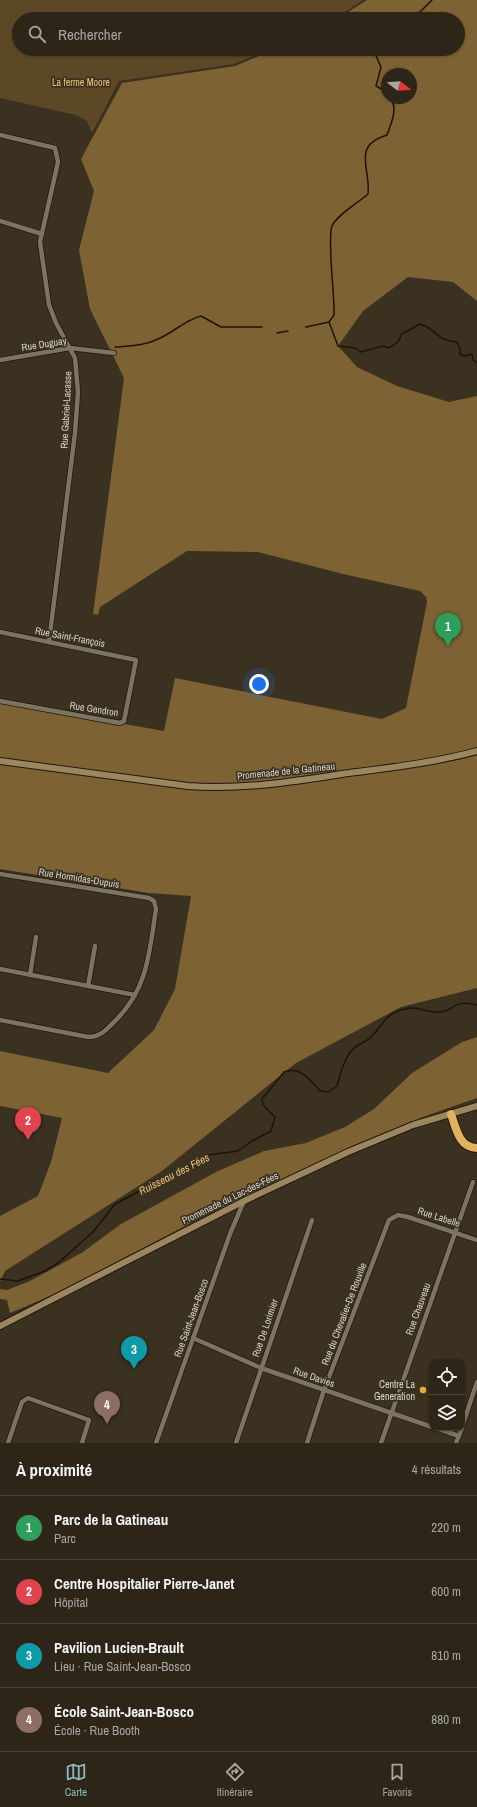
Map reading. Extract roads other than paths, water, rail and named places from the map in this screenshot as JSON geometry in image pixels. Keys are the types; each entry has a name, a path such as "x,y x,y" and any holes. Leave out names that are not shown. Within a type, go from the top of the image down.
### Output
{"highway":[{"path":"451,1114 464,1144 468,1147 477,1148"}],"street":[{"name":"Rue Gabriel-Lacasse","path":"0,135 55,148 58,162 42,234 41,249 49,305 56,323 77,363 76,416 50,642"},
{"path":"0,221 42,234"},
{"name":"Rue Duguay","path":"0,360 70,348 114,353"},
{"name":"Rue Saint-François","path":"0,632 136,660"},
{"name":"Rue Gendron","path":"0,701 120,723 124,721 136,660"},
{"name":"Promenade de la Gatineau","path":"0,761 188,786 225,787 267,785 428,762 477,751"},
{"name":"Rue Hormidas-Dupuis","path":"0,874 149,898 154,901 156,909 147,967 135,995"},
{"path":"30,974 36,937"},
{"path":"88,986 95,946"},
{"path":"0,969 135,995 126,1010 104,1031 96,1036 88,1037 0,1020"},
{"name":"Promenade du Lac-des-Fées","path":"0,1326 244,1201 413,1125 477,1106"},
{"name":"Rue Chauveau","path":"381,1443 473,1182"},
{"name":"Rue Saint-Jean-Bosco","path":"156,1443 230,1234 244,1201"},
{"name":"Rue Labelle","path":"394,1216 408,1217 477,1240"},
{"name":"Rue du Chevalier-De Rouville","path":"307,1443 324,1390 388,1222 394,1216"},
{"name":"Rue De Lorimier","path":"236,1443 312,1220"},
{"name":"Rue Davies","path":"193,1338 261,1368 429,1425"},
{"path":"465,1419 477,1382"},
{"path":"8,1443 22,1402 26,1398 31,1398 89,1420 82,1443"},
{"path":"445,1431 459,1436"},
{"path":"456,1443 461,1431"}],"waterway":[{"path":"420,12 432,0"},
{"path":"376,56 381,67 376,86 381,89"},
{"path":"306,327 329,322 334,315 330,243 332,226 343,213 368,194 365,159 366,152 369,145 387,135 394,112 393,104"},
{"path":"115,347 137,345 153,341 190,320 201,316 221,327 262,327"},
{"path":"329,322 338,346 355,348 361,352 383,346 389,348 398,342 402,334 420,324 429,328 440,337 457,342 460,349 460,354 464,356 472,354 473,360 477,363"},
{"path":"277,333 288,331"},
{"name":"Ruisseau des Fées","path":"0,1279 18,1281 45,1271 58,1263 93,1232 115,1204 174,1173 196,1166 209,1155 238,1151 252,1141 271,1131 275,1117 263,1105 262,1099 284,1072 300,1072 305,1075 320,1091 328,1092 337,1086 345,1062 352,1050 372,1036 387,1018 395,1012 410,1008 418,1008 436,1012 446,1011 463,1003 477,1005"}],"place":[{"name":"Parc de la Gatineau","path":"448,646"},
{"name":"Centre Hospitalier Pierre-Janet","path":"28,1140"},
{"name":"Pavilion Lucien-Brault","path":"134,1369"},
{"name":"Centre La Generation","path":"423,1390"},
{"name":"École Saint-Jean-Bosco","path":"107,1424"}],"park label":[{"name":"La ferme Moore","path":"81,82"}]}
